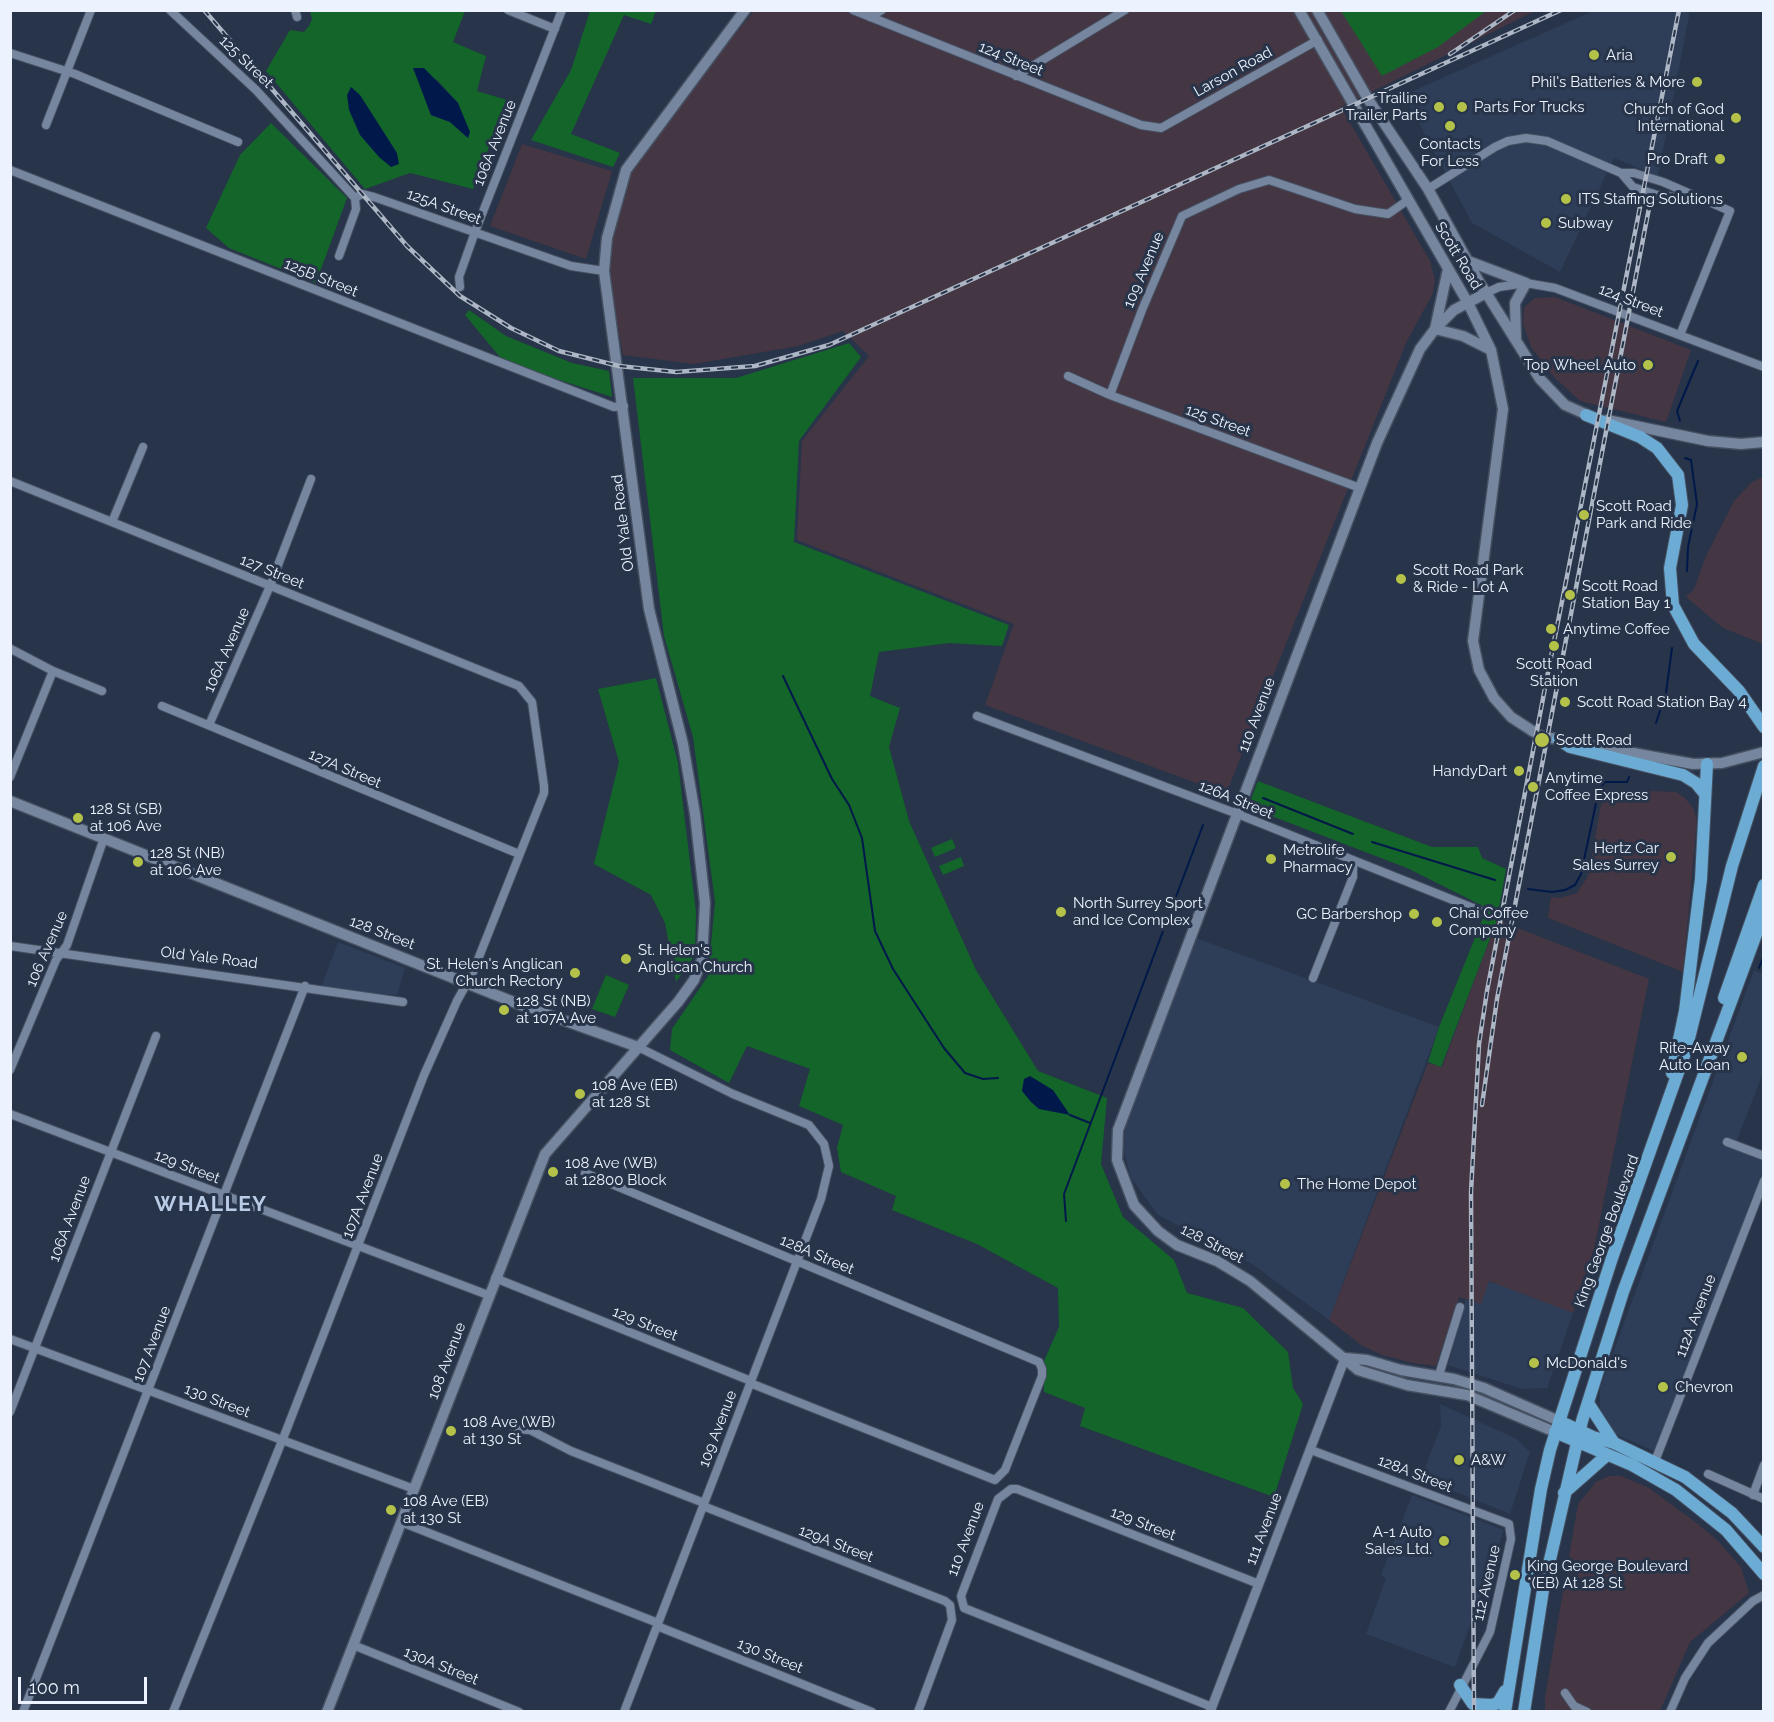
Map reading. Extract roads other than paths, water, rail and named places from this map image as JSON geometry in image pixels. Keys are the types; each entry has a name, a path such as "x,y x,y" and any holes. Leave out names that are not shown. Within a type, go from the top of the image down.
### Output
{"main road":[{"name":"Old Yale Road","path":"638,1047 694,980 702,960 706,917 702,869 683,744 649,609 624,406 604,271 608,238 626,170 745,10"},
{"name":"Scott Road","path":"1299,10 1468,303 1491,350 1503,409 1473,641 1479,670 1494,698 1511,717 1534,732"},
{"name":"Scott Road","path":"1317,10 1368,99 1428,189 1516,342 1554,395 1574,411 1586,415 1708,441 1741,444 1764,442"},
{"path":"1468,261 1526,283 1515,303 1516,342"},
{"path":"1448,269 1435,329 1463,336 1491,350"},
{"name":"110 Avenue","path":"1116,1160 1118,1130 1235,813 1360,488 1420,349 1435,329 1454,310 1486,293"},
{"path":"1586,415 1641,437 1657,448 1678,475 1682,505 1670,584 1673,604 1694,644 1739,691 1764,727"},
{"path":"1554,739 1661,759 1707,764 1737,760 1764,752"},
{"path":"1554,739 1570,747 1683,774 1696,783 1705,794"},
{"path":"1669,1101 1673,1067 1685,1011 1700,889 1707,764"},
{"name":"King George Boulevard","path":"1505,1712 1507,1688 1541,1489 1557,1427 1612,1258 1686,1050 1745,823 1764,766"},
{"name":"128 Street","path":"10,801 467,982 638,1047"},
{"path":"1696,1091 1719,1011 1764,885"},
{"path":"1524,1712 1543,1590 1578,1436 1623,1292 1764,913"},
{"name":"108 Avenue","path":"327,1712 545,1154 638,1047"},
{"name":"128 Street","path":"1116,1160 1134,1205 1158,1231 1177,1245 1217,1261 1250,1281 1358,1370 1407,1385 1467,1395 1578,1436"},
{"name":"128 Street","path":"1345,1358 1367,1360 1401,1370 1439,1375 1484,1388 1557,1427"},
{"path":"1588,1403 1614,1443"},
{"path":"1578,1436 1614,1443 1655,1461 1702,1489 1732,1513 1764,1547"},
{"path":"1578,1436 1607,1455 1648,1474 1693,1502 1740,1545 1764,1574"},
{"path":"1564,1493 1607,1455"},
{"path":"1460,1685 1473,1704 1492,1706 1501,1699 1507,1688"}],"street":[{"path":"46,125 91,10"},
{"name":"125 Street","path":"170,10 233,67 300,136 355,198"},
{"path":"508,10 555,29"},
{"name":"106A Avenue","path":"460,287 459,277 475,232 562,10"},
{"name":"124 Street","path":"853,10 1141,125 1161,128"},
{"path":"870,17 882,10"},
{"path":"1016,76 1125,10"},
{"name":"Larson Road","path":"1161,128 1318,40"},
{"path":"10,53 67,71 238,142"},
{"path":"1428,189 1487,151 1516,138 1547,141 1621,173 1634,173 1663,182 1730,211 1680,335"},
{"name":"125B Street","path":"10,170 614,407 624,406"},
{"path":"1621,173 1633,187 1657,195 1708,202"},
{"name":"109 Avenue","path":"1110,395 1142,310 1182,216 1239,189 1269,180 1355,209 1388,214 1408,200"},
{"name":"125A Street","path":"355,198 362,194 374,196 571,266 604,271"},
{"path":"339,256 356,209 355,198"},
{"name":"124 Street","path":"1486,293 1499,287 1526,283 1572,293 1764,367"},
{"name":"125 Street","path":"1068,376 1110,395 1360,488"},
{"path":"112,522 142,447"},
{"name":"106A Avenue","path":"209,725 240,648 270,586 311,479"},
{"name":"127 Street","path":"10,482 523,690"},
{"path":"11,649 53,671 102,691"},
{"path":"10,777 53,671"},
{"name":"107A Avenue","path":"173,1712 283,1440 424,1075 467,982 544,793 532,702 523,690"},
{"name":"127A Street","path":"162,706 519,854"},
{"name":"126A Street","path":"977,716 1235,813 1483,912"},
{"name":"106 Avenue","path":"10,1070 55,963 61,954 104,838"},
{"path":"1313,978 1353,877 1353,861"},
{"name":"Old Yale Road","path":"10,946 306,986 403,1002"},
{"name":"107 Avenue","path":"23,1712 306,986"},
{"name":"106A Avenue","path":"10,1412 156,1036"},
{"name":"128 Street","path":"638,1047 733,1094 805,1123 819,1136 827,1153"},
{"name":"129 Street","path":"10,1114 488,1295"},
{"path":"1727,1142 1764,1156"},
{"name":"109 Avenue","path":"624,1712 827,1179 827,1153"},
{"name":"128A Street","path":"585,1173 1039,1362 1042,1376 1005,1470 995,1480"},
{"name":"112A Avenue","path":"1655,1461 1764,1181"},
{"name":"129 Street","path":"495,1278 995,1480"},
{"path":"1439,1375 1460,1307"},
{"name":"130 Street","path":"10,1339 414,1489"},
{"name":"111 Avenue","path":"1211,1709 1345,1358"},
{"name":"129A Street","path":"515,1429 530,1430 571,1451 945,1600 953,1614 918,1712"},
{"name":"128A Street","path":"1311,1450 1509,1524"},
{"path":"1753,1495 1764,1466"},
{"path":"1708,1474 1764,1499"},
{"name":"110 Avenue","path":"1017,1489 1011,1489 998,1499 961,1596 968,1611 1211,1709"},
{"name":"129 Street","path":"1017,1489 1259,1584"},
{"name":"130 Street","path":"401,1522 872,1712"},
{"name":"112 Avenue","path":"1449,1712 1460,1685 1490,1632 1511,1539 1509,1524"},
{"path":"1670,1712 1685,1678 1708,1643 1764,1595"},
{"name":"130A Street","path":"353,1645 519,1712"},
{"path":"1566,1693 1574,1706 1587,1712"}],"water":[{"path":"413,68 424,68 458,103 470,132 468,138 450,122 431,115"},
{"path":"351,87 360,95 397,153 399,164 391,167 360,135 349,110 347,95"},
{"path":"1030,1076 1053,1090 1070,1115 1039,1109 1031,1102 1022,1091 1024,1079"}],"waterway":[{"path":"1680,421 1677,411 1698,361"},
{"path":"1685,458 1691,460 1697,504 1688,547 1687,571"},
{"path":"1656,723 1666,693 1672,648"},
{"path":"783,676 832,779 849,805 862,838 875,931 893,969 944,1048 965,1073 983,1079 998,1078"},
{"path":"1528,889 1552,892 1565,890 1575,885 1581,874 1599,789 1605,782 1627,782 1629,777"},
{"path":"1263,798 1353,834"},
{"path":"1066,1221 1064,1194 1203,825"},
{"path":"1372,842 1495,880"},
{"path":"1759,968 1764,955"},
{"path":"1070,1115 1090,1123"}],"tunnel":[{"path":"1534,732 1551,738"}],"railway":[{"path":"204,10 407,246 460,296 511,328 559,351 619,366 676,372 755,366 829,345 1561,10"},
{"path":"1450,54 1515,10"},
{"path":"1474,1712 1471,1192 1479,1044 1487,991 1550,662 1679,10"},
{"path":"1482,1105 1497,999 1649,208"}],"place":[{"name":"Aria","path":"1594,55"},
{"name":"Phil's Batteries & More","path":"1697,82"},
{"name":"Trailine Trailer Parts","path":"1439,107"},
{"name":"Parts For Trucks","path":"1462,107"},
{"name":"Church of God International","path":"1736,118"},
{"name":"Contacts For Less","path":"1450,126"},
{"name":"Pro Draft","path":"1720,159"},
{"name":"ITS Staffing Solutions","path":"1566,199"},
{"name":"Subway","path":"1546,223"},
{"name":"Top Wheel Auto","path":"1648,365"},
{"name":"Scott Road Park and Ride","path":"1584,515"},
{"name":"Scott Road Park & Ride - Lot A","path":"1401,579"},
{"name":"Scott Road Station Bay 1","path":"1570,595"},
{"name":"Anytime Coffee","path":"1551,629"},
{"name":"Scott Road Station","path":"1554,646"},
{"name":"Scott Road Station Bay 4","path":"1565,702"},
{"name":"Scott Road","path":"1542,740"},
{"name":"HandyDart","path":"1519,771"},
{"name":"Anytime Coffee Express","path":"1533,787"},
{"name":"128 St (SB) at 106 Ave","path":"78,818"},
{"name":"Hertz Car Sales Surrey","path":"1671,857"},
{"name":"Metrolife Pharmacy","path":"1271,859"},
{"name":"128 St (NB) at 106 Ave","path":"138,862"},
{"name":"North Surrey Sport and Ice Complex","path":"1061,912"},
{"name":"GC Barbershop","path":"1414,914"},
{"name":"Chai Coffee Company","path":"1437,922"},
{"name":"St. Helen's Anglican Church","path":"626,959"},
{"name":"St. Helen's Anglican Church Rectory","path":"575,973"},
{"name":"128 St (NB) at 107A Ave","path":"504,1010"},
{"name":"Rite-Away Auto Loan","path":"1742,1057"},
{"name":"108 Ave (EB) at 128 St","path":"580,1094"},
{"name":"108 Ave (WB) at 12800 Block","path":"553,1172"},
{"name":"The Home Depot","path":"1285,1184"},
{"name":"McDonald's","path":"1534,1363"},
{"name":"Chevron","path":"1663,1387"},
{"name":"108 Ave (WB) at 130 St","path":"451,1431"},
{"name":"A&W","path":"1459,1460"},
{"name":"108 Ave (EB) at 130 St","path":"391,1510"},
{"name":"A-1 Auto Sales Ltd.","path":"1444,1541"},
{"name":"King George Boulevard *(EB) At 128 St","path":"1515,1575"}],"district":[{"name":"WHALLEY","path":"211,1205"}]}
